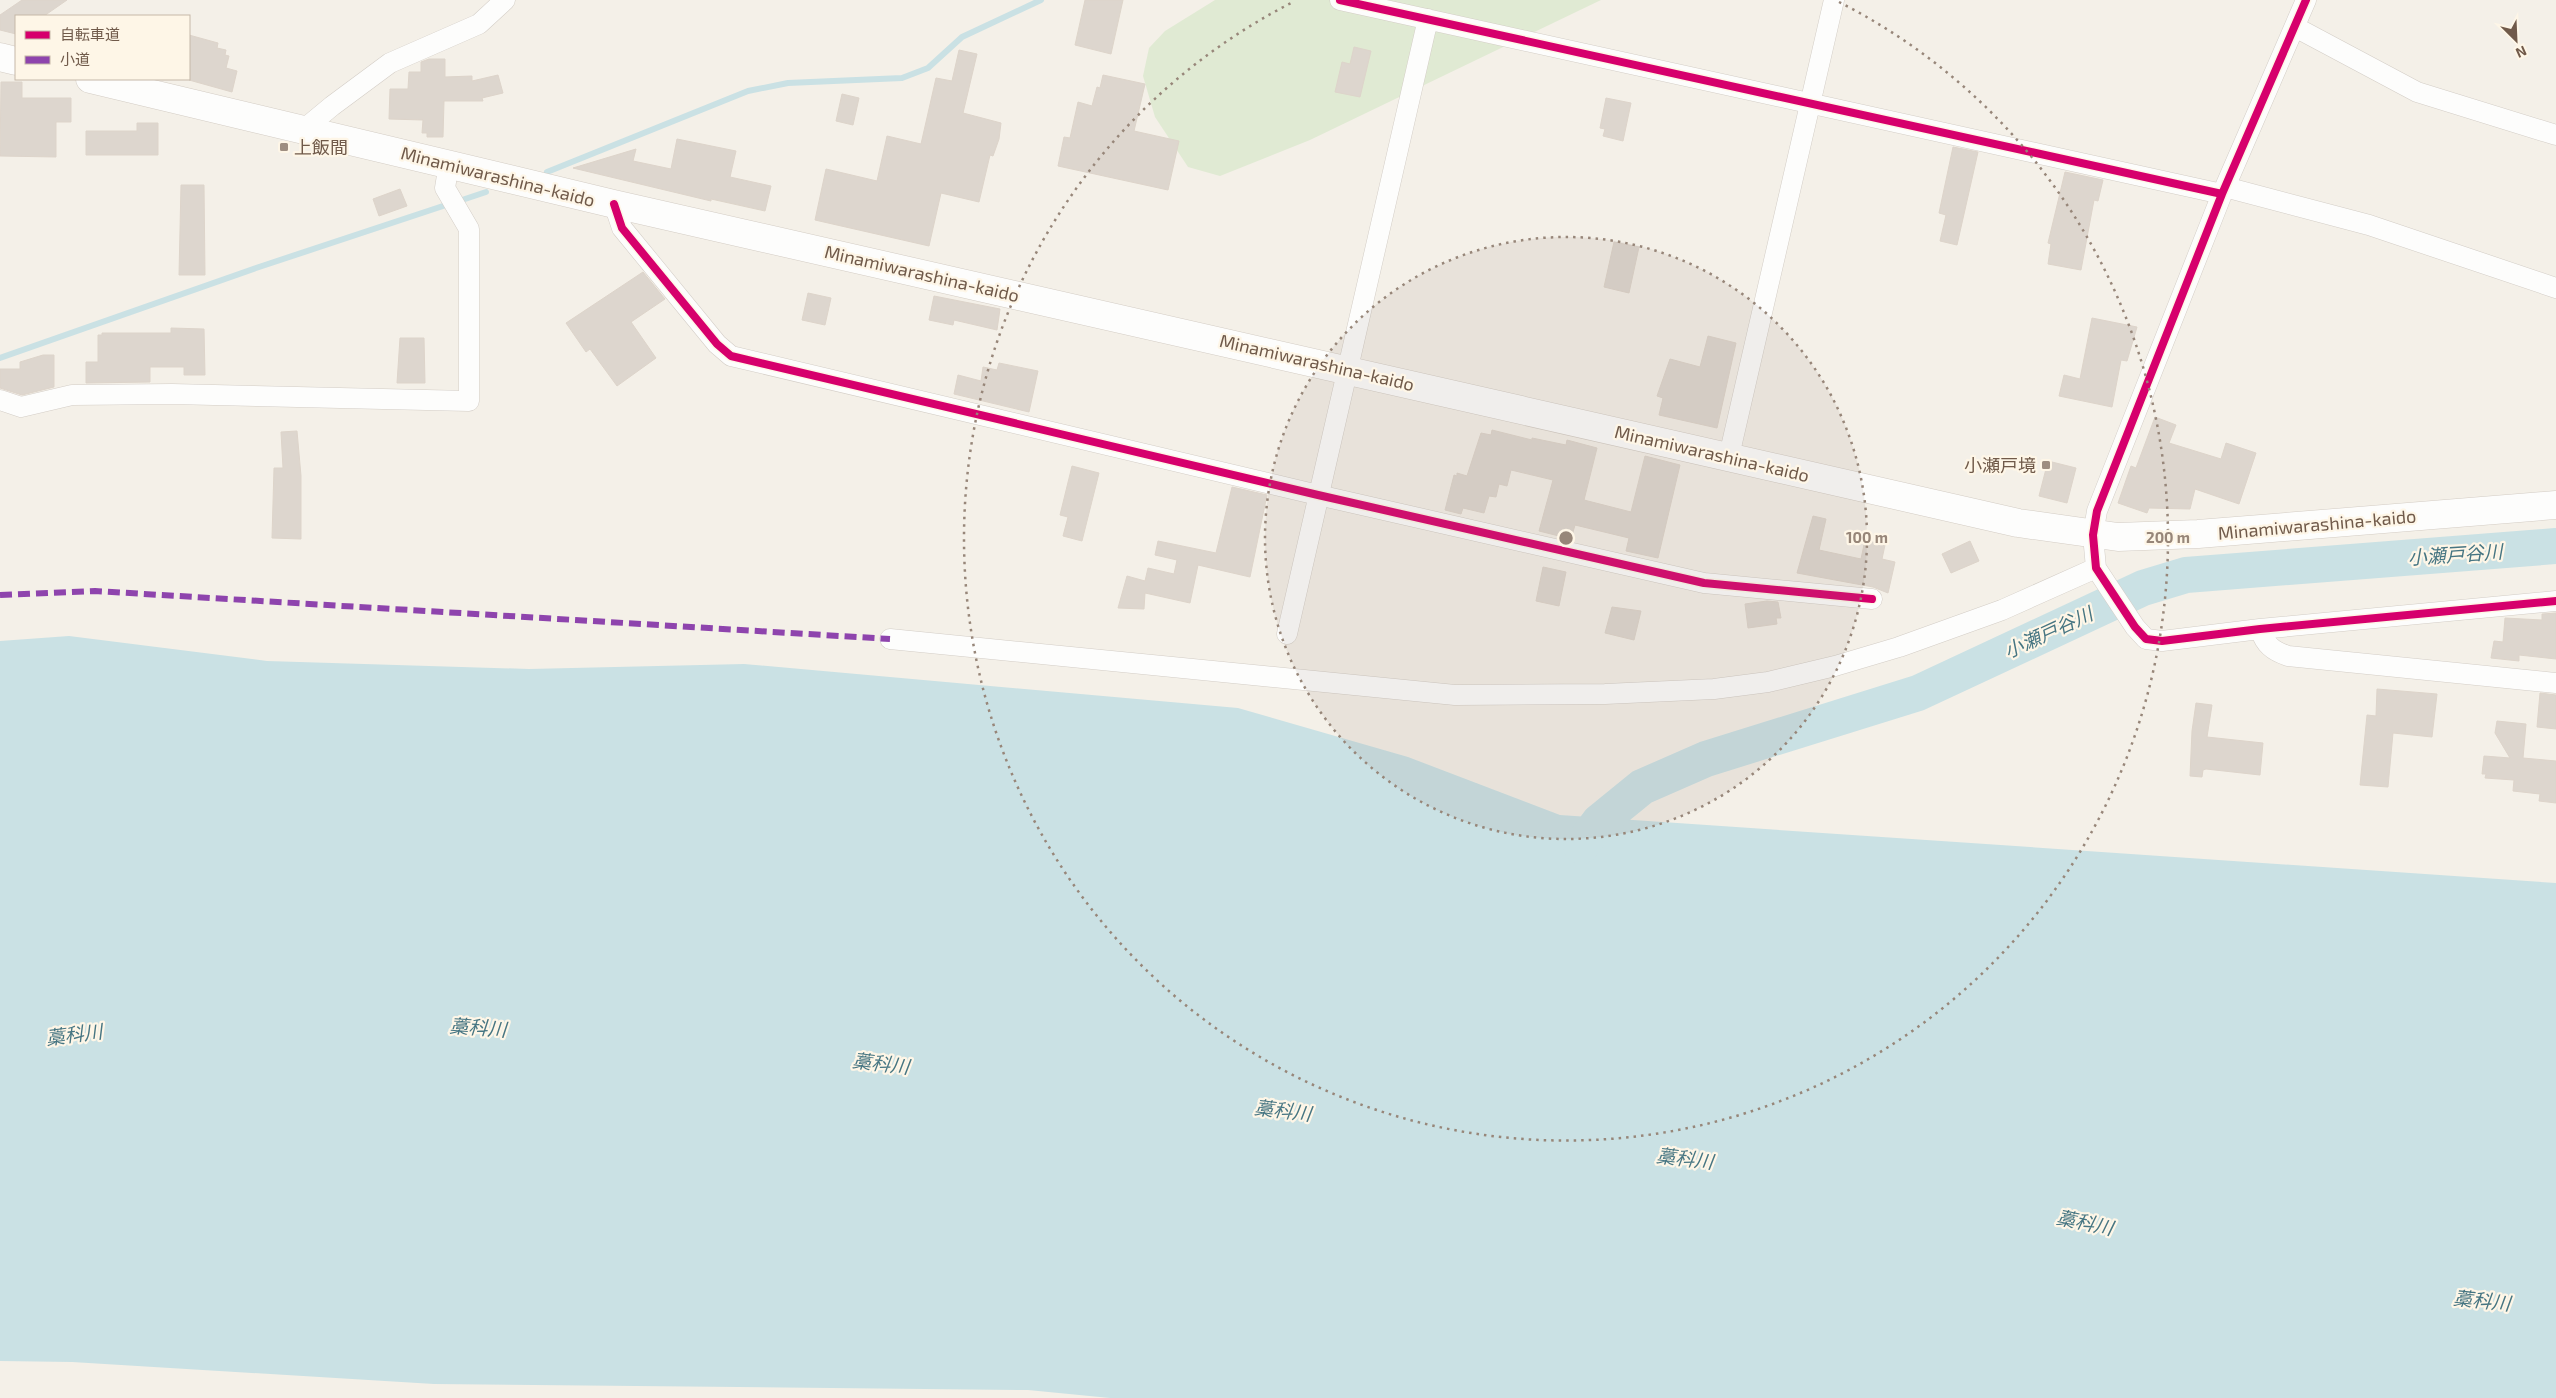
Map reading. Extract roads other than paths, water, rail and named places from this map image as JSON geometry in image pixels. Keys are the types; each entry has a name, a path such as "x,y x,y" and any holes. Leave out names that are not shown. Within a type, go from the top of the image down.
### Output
{"main road":[{"path":"0,57 15,61"},
{"name":"Minamiwarashina-kaido","path":"94,80 614,204 2018,523 2118,537 2198,534 2556,505"}],"street":[{"path":"303,130 390,63 479,24 505,0"},
{"path":"1340,0 1812,104 2223,190 2370,224 2556,288"},
{"path":"1729,456 1812,104 1834,0"},
{"path":"2306,0 2223,190 2097,511 2093,535 2096,568 2135,627 2146,639 2162,641 2260,629 2556,601"},
{"path":"1287,634 1428,19"},
{"path":"2295,27 2417,92 2556,135"},
{"path":"0,400 21,407 72,395 172,394 469,401 470,229 445,188 448,163"},
{"path":"614,204 622,228 716,344 731,356 1318,495 1704,583 1872,599"},
{"path":"890,639 1455,695 1605,694 1714,689 1778,680 1899,648 2002,610 2096,568"},
{"path":"2260,629 2263,639 2273,651 2288,656 2556,683"}],"water":[{"name":"藁科川","path":"69,636 267,661 529,669 744,664 1238,708 1408,757 1560,815 2556,883 2556,1398 1110,1398 1028,1390 434,1384 72,1362 0,1361 0,641"}],"waterway":[{"path":"547,172 748,91 788,83 902,78 928,68 962,37 1041,0"},
{"path":"462,200 486,192"},
{"path":"0,358 256,268 446,205"},
{"name":"小瀬戸谷川","path":"1581,846 1599,822 1642,787 1706,759 1918,693 2143,588 2186,575 2556,546"}],"place":[{"name":"上飯間","path":"284,147"},
{"name":"小瀬戸境","path":"2046,465"}]}
